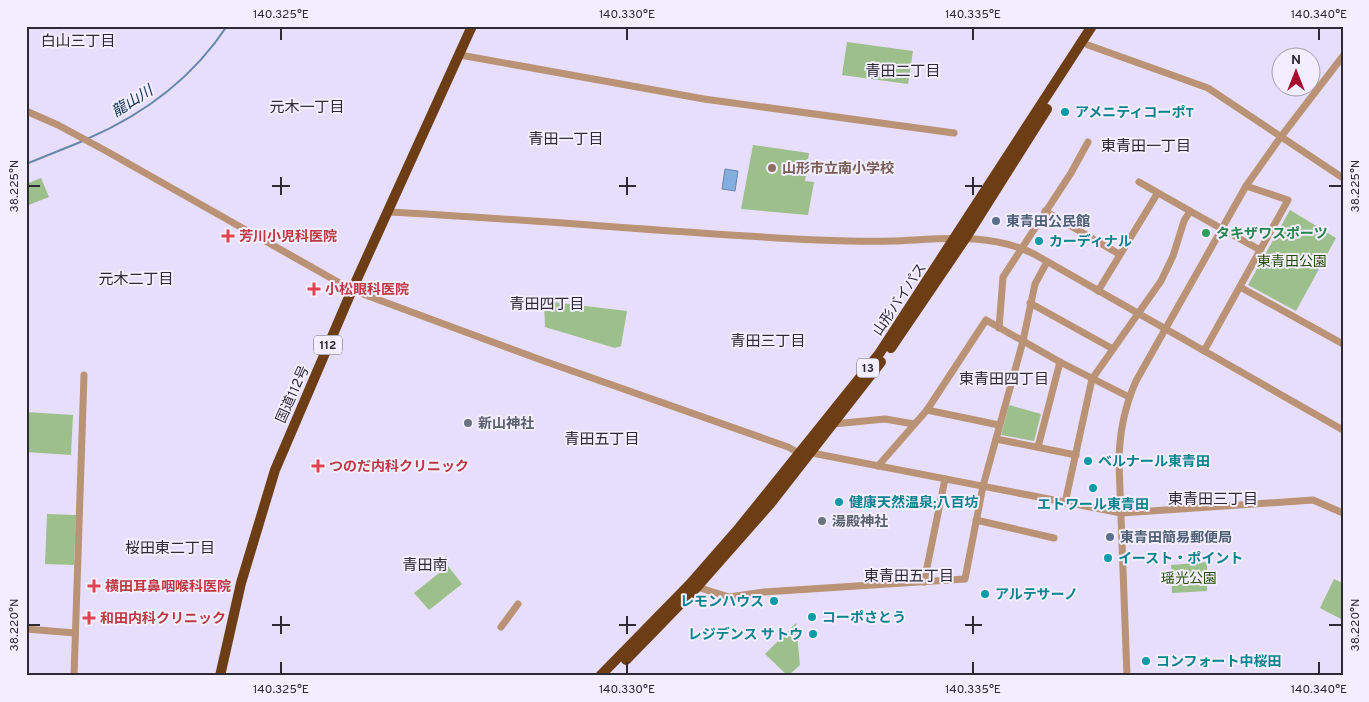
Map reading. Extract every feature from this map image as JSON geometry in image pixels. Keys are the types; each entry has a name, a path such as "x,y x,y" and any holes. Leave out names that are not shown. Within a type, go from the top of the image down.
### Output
{"highway":[{"name":"国道112号","path":"220,676 241,583 275,470 352,290 472,26"},
{"name":"山形バイパス","path":"610,676 696,587 772,502 863,387 899,337 1092,26"},
{"name":"山形バイパス","path":"600,676 690,584 739,528 879,354 960,238 1100,26"}],"street":[{"path":"1088,45 1208,88 1280,138 1343,178"},
{"path":"460,55 704,99 954,133"},
{"path":"1127,676 1119,436 1129,397 1164,329 1246,186 1343,56"},
{"path":"26,111 58,125 108,152 352,290 544,361 788,447 799,453 812,453 1121,513 1313,500 1343,512"},
{"path":"999,328 1003,277 1088,142"},
{"path":"1139,182 1260,250"},
{"path":"1204,352 1288,200 1246,186"},
{"path":"1098,290 1158,194"},
{"path":"1045,211 1119,254"},
{"path":"1065,503 1092,380 1161,281 1173,256 1184,221 1190,211"},
{"path":"387,212 536,220 816,240 892,241 986,238 1022,248 1343,430"},
{"path":"696,587 729,597 764,592 965,580 983,486 1023,341 1030,303 1035,284 1047,262"},
{"path":"1240,287 1343,344"},
{"path":"1030,303 1113,348"},
{"path":"878,466 927,410 986,320 1092,380 1129,397"},
{"path":"1038,447 1060,362"},
{"path":"74,676 84,375"},
{"path":"927,410 1000,425"},
{"path":"833,424 885,419 914,424"},
{"path":"996,439 1076,455"},
{"path":"924,582 945,479"},
{"path":"976,520 1054,538"},
{"path":"501,627 518,604"},
{"path":"26,629 76,633"}],"green space":[{"path":"847,42 913,51 908,84 842,75"},
{"path":"753,145 809,153 805,181 814,182 808,215 741,209"},
{"path":"41,178 49,197 26,206 26,184"},
{"name":"東青田公園","path":"1290,210 1336,238 1296,311 1248,285"},
{"path":"544,301 627,311 621,346 615,348 545,327"},
{"path":"1009,405 1041,414 1034,441 1001,435"},
{"path":"26,412 73,415 71,455 26,452"},
{"path":"47,514 76,515 74,565 45,564"},
{"name":"瑶光公園","path":"1207,562 1207,591 1172,593 1171,565"},
{"path":"448,566 462,584 429,610 414,593"},
{"path":"1334,579 1343,583 1343,620 1320,608"},
{"path":"796,623 800,665 788,676 765,654"}],"water":[{"path":"725,169 738,171 735,191 722,189"}],"waterway":[{"name":"龍山川","path":"87,139 128,118 166,93 199,62 227,26"},
{"name":"龍山川","path":"26,164 83,141"}],"place":[{"name":"アメニティコーポT","path":"1065,112"},
{"name":"山形市立南小学校","path":"772,168"},
{"name":"東青田公民館","path":"996,221"},
{"name":"タキザワスポーツ","path":"1206,233"},
{"name":"芳川小児科医院","path":"228,236"},
{"name":"カーディナル","path":"1039,241"},
{"name":"小松眼科医院","path":"314,289"},
{"name":"新山神社","path":"468,423"},
{"name":"ベルナール東青田","path":"1088,461"},
{"name":"つのだ内科クリニック","path":"318,466"},
{"name":"エトワール東青田","path":"1093,488"},
{"name":"健康天然温泉;八百坊","path":"839,502"},
{"name":"湯殿神社","path":"822,521"},
{"name":"東青田簡易郵便局","path":"1110,537"},
{"name":"イースト・ポイント","path":"1108,558"},
{"name":"横田耳鼻咽喉科医院","path":"94,586"},
{"name":"アルテサーノ","path":"985,594"},
{"name":"レモンハウス","path":"774,601"},
{"name":"コーポさとう","path":"812,617"},
{"name":"和田内科クリニック","path":"89,618"},
{"name":"レジデンス サトウ","path":"813,634"},
{"name":"コンフォート中桜田","path":"1146,661"}],"district":[{"name":"白山三丁目","path":"78,41"},
{"name":"青田二丁目","path":"903,71"},
{"name":"元木一丁目","path":"307,107"},
{"name":"青田一丁目","path":"566,139"},
{"name":"東青田一丁目","path":"1146,146"},
{"name":"元木二丁目","path":"136,279"},
{"name":"青田四丁目","path":"547,304"},
{"name":"青田三丁目","path":"768,341"},
{"name":"東青田四丁目","path":"1004,379"},
{"name":"青田五丁目","path":"602,439"},
{"name":"東青田三丁目","path":"1213,499"},
{"name":"桜田東二丁目","path":"170,548"},
{"name":"青田南","path":"425,565"},
{"name":"東青田五丁目","path":"909,576"}]}
